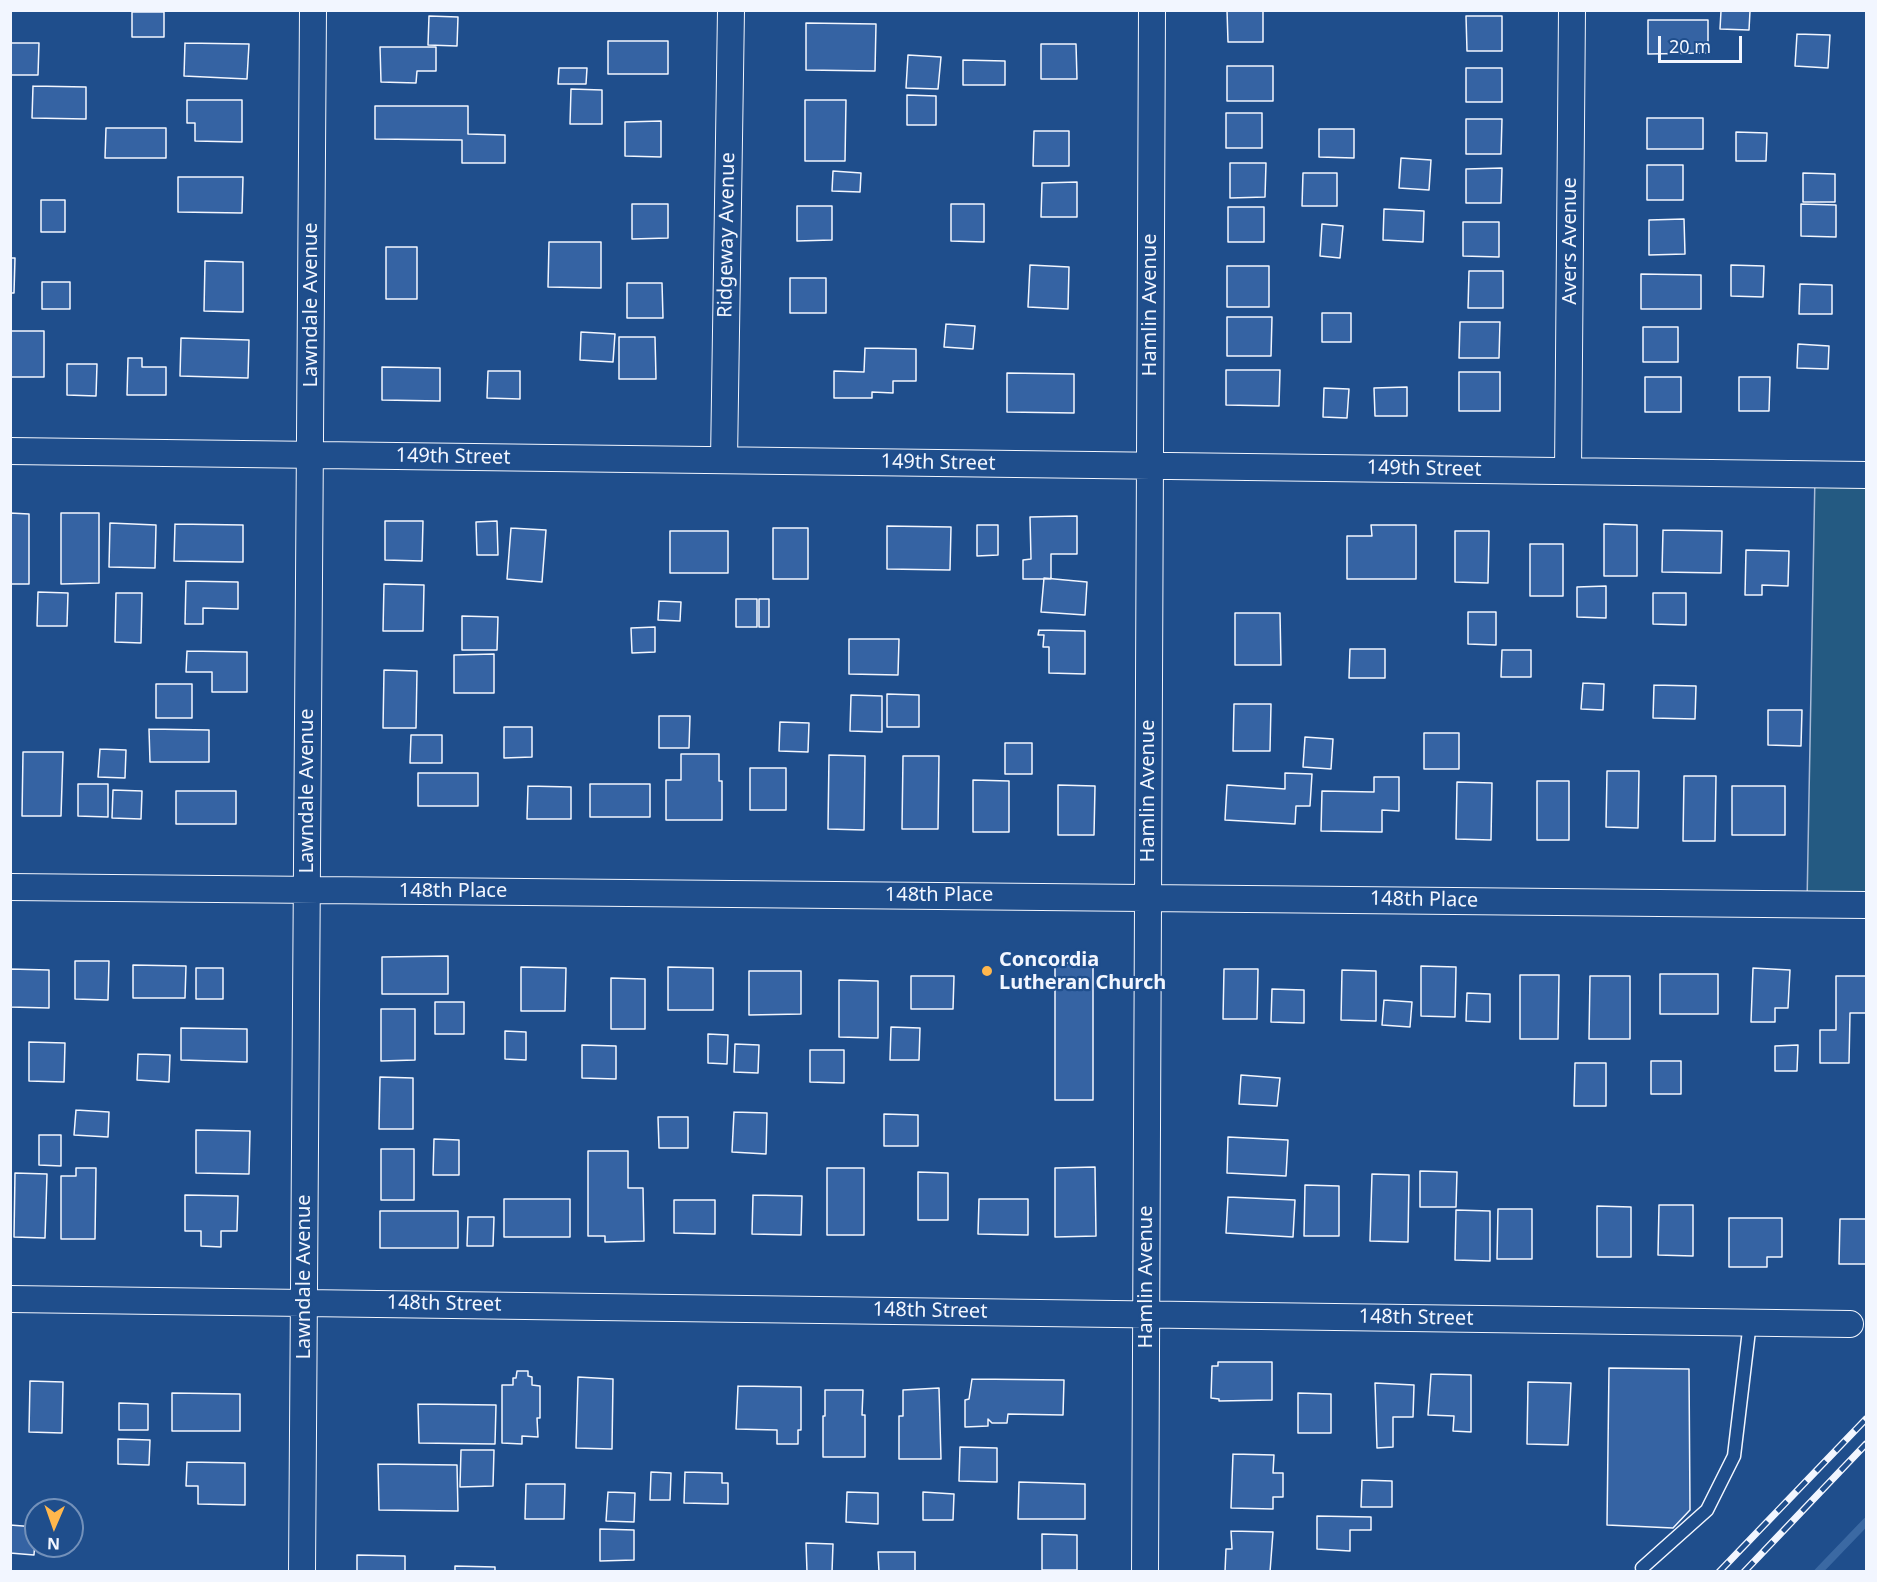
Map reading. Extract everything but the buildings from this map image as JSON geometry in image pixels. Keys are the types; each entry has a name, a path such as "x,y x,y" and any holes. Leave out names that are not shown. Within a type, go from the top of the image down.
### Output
{"street":[{"name":"Lawndale Avenue","path":"302,1572 313,10"},
{"name":"Ridgeway Avenue","path":"723,460 731,10"},
{"name":"Hamlin Avenue","path":"1144,1572 1152,10"},
{"name":"Avers Avenue","path":"1569,471 1572,10"},
{"name":"149th Street","path":"10,451 1866,475"},
{"name":"148th Place","path":"10,887 1866,905"},
{"name":"148th Street","path":"10,1299 1850,1323"}],"lane":[{"path":"1642,1568 1707,1510 1734,1456 1750,1322"}],"shaded area":[{"path":"1815,474 1866,475 1866,905 1807,904"}],"waterway":[{"path":"1818,1572 1866,1522"}],"railway":[{"path":"1719,1572 1866,1419"},
{"path":"1744,1572 1866,1444"}],"place":[{"name":"Concordia Lutheran Church","path":"987,971"}]}
